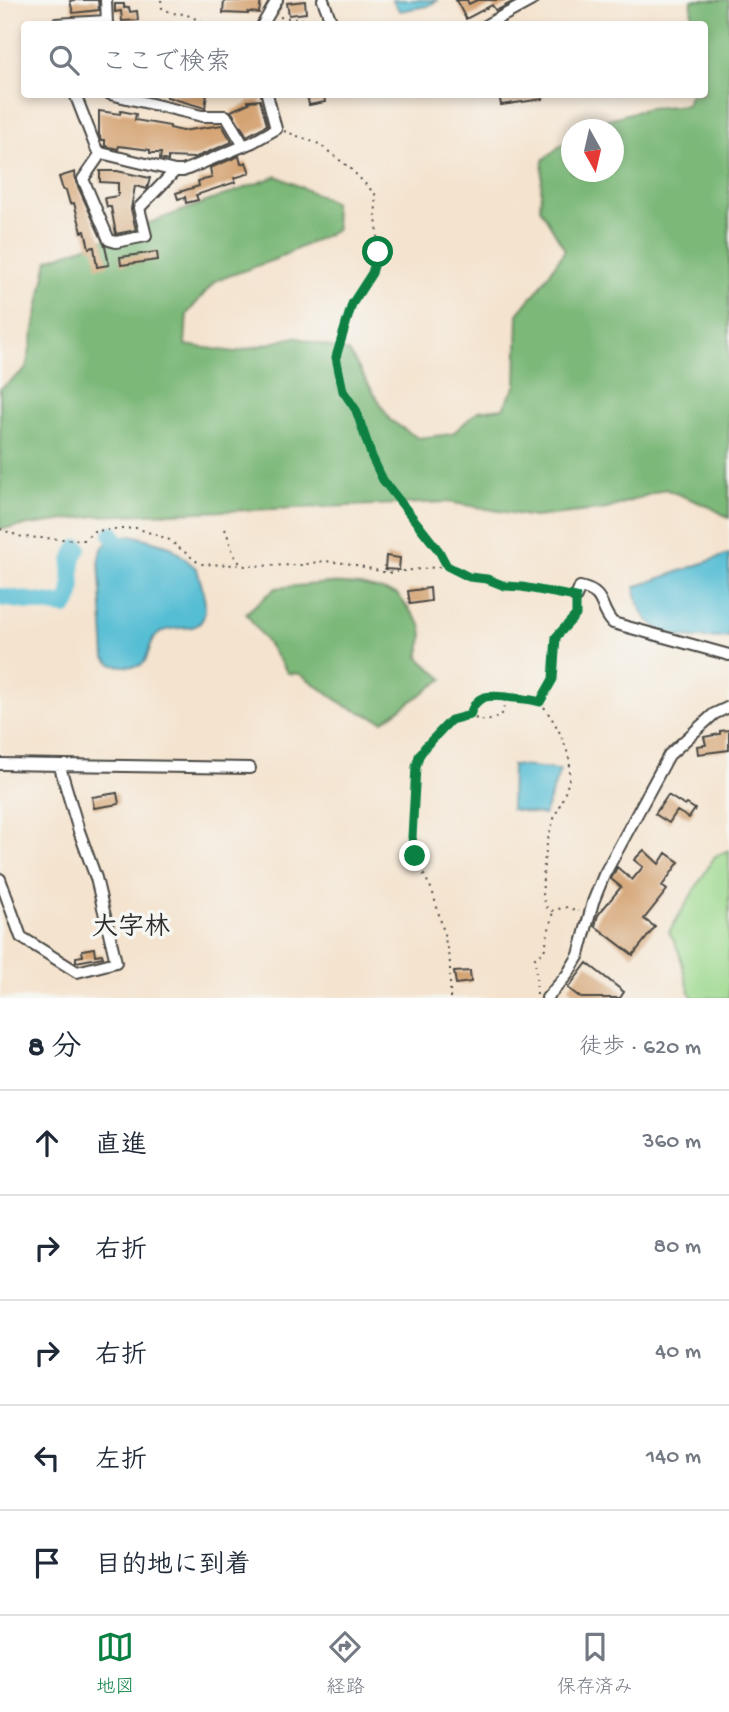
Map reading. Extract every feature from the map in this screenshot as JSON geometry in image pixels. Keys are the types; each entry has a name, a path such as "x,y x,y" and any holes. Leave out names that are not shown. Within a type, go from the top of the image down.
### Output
{"street":[{"path":"106,0 106,21"},
{"path":"267,20 277,0"},
{"path":"323,0 331,21"},
{"path":"494,21 532,0"},
{"path":"77,98 96,148 101,153 175,171 244,146 276,129 268,98"},
{"path":"127,98 202,116 226,116 244,146"},
{"path":"101,153 83,179 110,240 116,242 146,236 139,208 175,171"},
{"path":"576,597 580,587 590,589 598,594 608,618 613,623 729,655"},
{"path":"547,998 567,975 579,955 604,875 669,755 713,714 729,706"},
{"path":"0,764 250,768"},
{"path":"0,879 21,937 77,972 116,962 96,878 60,766"}],"path":[{"path":"161,0 165,11 185,14 200,21"},
{"path":"267,20 289,21"},
{"path":"276,129 319,144 356,173 375,194 378,252 372,273 352,304 338,346 336,357 339,380 356,410 383,480 439,551 447,566"},
{"path":"0,529 22,537 84,540 94,531 136,528 168,539 200,564 301,565 324,561 352,564 387,573 447,566 469,577 487,579 505,586 576,597 576,615 556,637 553,679 540,702"},
{"path":"225,529 240,565"},
{"path":"470,715 472,708 485,697 497,694 540,702 564,743 569,763 569,780 548,836 543,892 546,907 553,910 565,907 590,914"},
{"path":"450,998 450,963 443,929 432,890 415,856 412,837 416,767 425,747 451,720 470,715 485,721 493,719 503,713 505,697"},
{"path":"537,998 535,958 544,951 553,910"}],"green space":[{"path":"692,0 729,0 729,518 710,507 665,489 607,509 534,517 448,502 96,516 0,529 0,389 26,369 48,260 277,176 333,202 337,230 276,259 215,281 187,314 185,345 235,352 295,337 349,352 390,420 418,438 452,434 478,411 503,408 516,385 518,314 565,250 540,208 543,160 561,145 561,182 624,182 624,119 609,119 648,108 687,105 689,98 708,98 708,21 691,21"},
{"path":"327,583 360,585 397,594 421,625 423,634 419,658 443,679 383,721 346,706 300,674 288,673 246,613 276,588"},
{"path":"729,850 729,998 692,998 678,948 669,932 715,856"}],"water":[{"path":"392,0 438,0 427,6 400,11"},
{"path":"132,535 170,546 197,569 205,610 199,624 163,631 155,636 146,660 141,665 113,665 105,658 99,558 103,547 110,540"},
{"path":"729,554 729,637 697,638 668,633 646,618 635,587"},
{"path":"512,765 560,770 544,815 511,809"}],"building":[{"path":"98,0 99,10 73,13 70,1"},
{"path":"261,0 259,13 223,13 224,1"},
{"path":"456,0 467,0 469,4 477,0 516,0 496,11 492,5 466,19"},
{"path":"305,1 306,13 289,15 287,3"},
{"path":"115,4 124,4 124,8 129,7 130,12 137,11 138,20 122,21 121,11 115,12"},
{"path":"170,98 206,98 205,108"},
{"path":"308,98 324,98 325,102 309,105"},
{"path":"500,98 543,98 543,99 501,105"},
{"path":"260,100 267,125 247,136 231,111 249,103 248,101"},
{"path":"99,111 136,114 135,120 170,126 182,131 222,125 232,142 194,158 168,157 168,161 160,159 161,153 150,153 150,150 105,146 105,140 101,140 99,134"},
{"path":"239,156 241,164 246,162 250,173 234,178 236,182 196,195 198,200 186,203 185,197 178,199 176,193 199,186 198,181 212,178 210,168"},
{"path":"100,171 117,171 150,178 147,189 135,186 131,209 136,230 116,234 111,207 107,207 105,198 118,196 118,183 100,182"},
{"path":"75,172 76,182 105,246 109,265 97,267 94,247 89,248 74,203 70,204 66,190 63,190 59,177"},
{"path":"157,252 158,260 121,265 120,257"},
{"path":"386,556 400,558 399,570 385,569"},
{"path":"430,588 431,601 410,604 408,591"},
{"path":"729,730 729,750 698,754 697,746 706,745 704,737"},
{"path":"117,793 119,804 94,808 92,797"},
{"path":"668,795 695,809 689,818 677,811 669,823 655,814"},
{"path":"644,850 659,864 666,853 679,862 662,886 667,890 644,919 655,927 633,955 595,926 598,915 621,887 611,879 617,867 632,880 643,867 634,860"},
{"path":"94,948 95,955 102,954 103,957 76,962 76,957 83,956 82,950"},
{"path":"587,963 624,992 620,998 581,998 568,988"},
{"path":"470,971 471,982 456,984 454,972"}],"waterway":[{"path":"112,534 126,558"},
{"path":"0,597 65,606 71,592 72,563 78,548"}],"district":[{"name":"大字林","path":"131,925"}],"route":[{"path":"378,252 372,273 352,304 336,357 343,391 356,410 383,480 439,551 447,566 469,577 487,579 512,588 522,587 576,597 577,604 576,615 556,637 553,679 540,702 497,694 485,697 477,702 470,715 451,720 419,756 412,837 415,856"}]}
